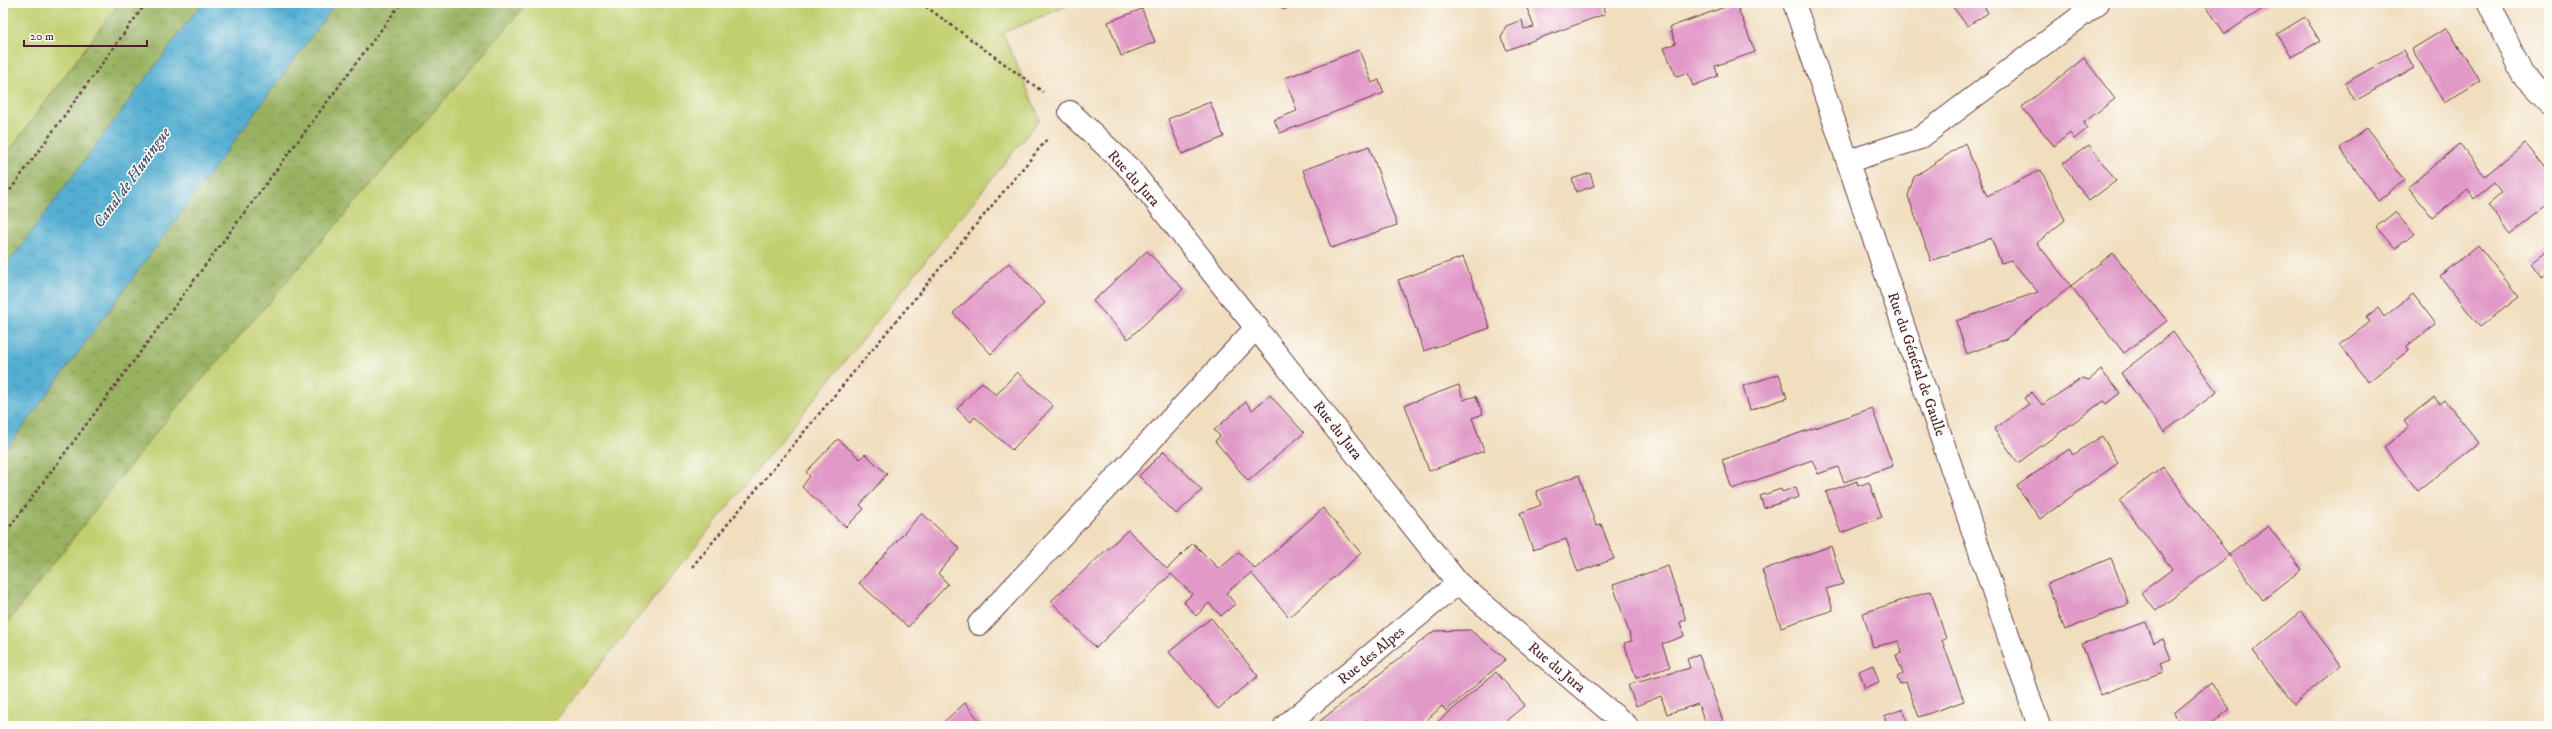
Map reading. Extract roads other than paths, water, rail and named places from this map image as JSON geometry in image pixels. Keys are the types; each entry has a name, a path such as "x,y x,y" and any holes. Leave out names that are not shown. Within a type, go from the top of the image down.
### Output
{"street":[{"name":"Rue du Général de Gaulle","path":"1794,3 1849,161 2039,726"},
{"path":"1849,161 1920,138 2098,3"},
{"path":"2489,3 2522,74 2549,102"},
{"name":"Rue du Jura","path":"1070,112 1131,170 1257,327 1458,583 1627,726"},
{"path":"979,624 1257,327"},
{"name":"Rue des Alpes","path":"1285,726 1458,583"}],"water":[{"name":"Canal de Huningue","path":"202,3 336,3 3,454 3,270"}]}
